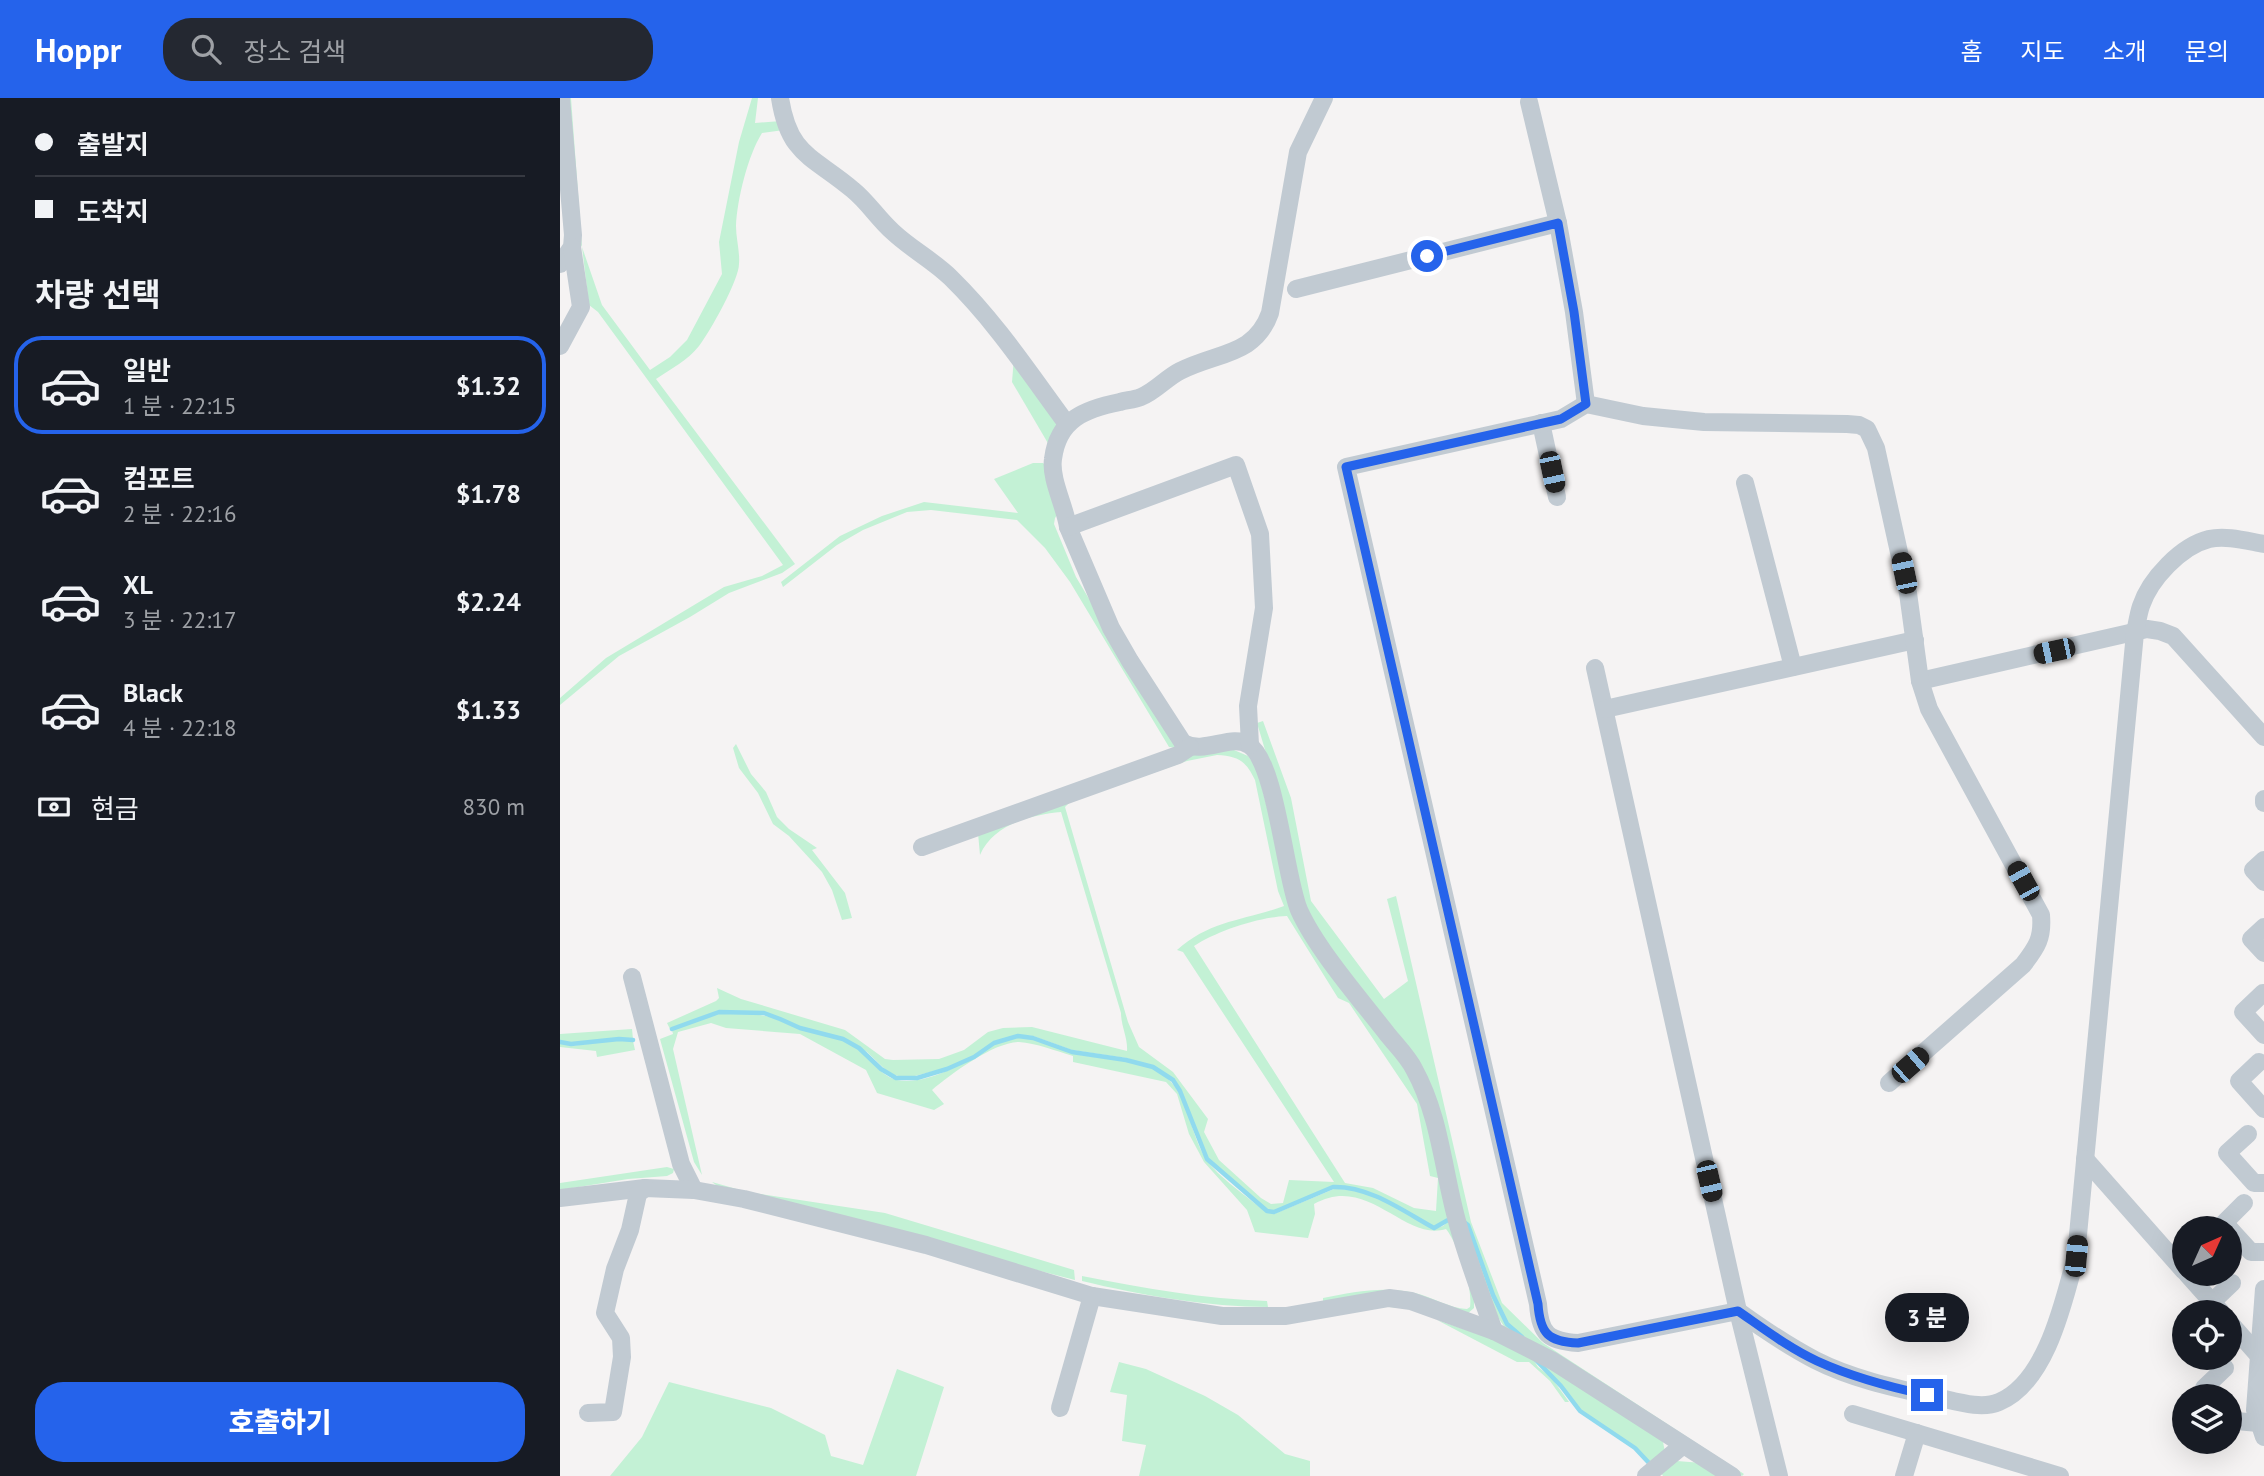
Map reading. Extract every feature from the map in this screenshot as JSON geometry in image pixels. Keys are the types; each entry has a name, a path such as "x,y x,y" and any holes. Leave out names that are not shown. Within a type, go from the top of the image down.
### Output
{"street":[{"path":"560,346 581,307 572,247 561,98"},
{"path":"779,98 790,137 799,148 850,188 895,234 950,276 993,324 1067,424"},
{"path":"1324,98 1298,152 1270,313 1265,327 1249,345 1178,372 1156,389 1138,398 1080,413 1067,424 1055,449 1052,463 1068,527 1101,605 1129,661 1183,743 1190,747 1201,747 1238,740 1250,745 1258,755 1273,798 1299,909 1334,964 1412,1065 1431,1103 1457,1222 1494,1332"},
{"path":"1529,102 1558,223 1574,312 1586,404"},
{"path":"1296,289 1558,223"},
{"path":"560,264 572,247"},
{"path":"1889,1083 2022,965 2035,950 2042,932 2041,915 1929,709 1920,681 1908,593 1895,532 1876,448 1867,429 1847,424 1704,422 1643,416 1586,404 1561,419 1346,467 1508,1170 1538,1304 1539,1320 1546,1334 1559,1342 1578,1343 1738,1311 1776,1338 1816,1361 1861,1378 1964,1403 1983,1405 1999,1402 2015,1391 2046,1351 2059,1320 2076,1256 2135,633 2141,605 2152,583 2167,565 2185,551 2210,539 2237,538 2264,544"},
{"path":"1541,423 1557,497"},
{"path":"1068,527 1236,465 1260,534 1264,608 1248,706 1250,745"},
{"path":"1745,483 1793,667"},
{"path":"1920,681 2147,629 2160,631 2173,636 2264,737"},
{"path":"1605,709 1915,640"},
{"path":"1595,668 1738,1311 1779,1476"},
{"path":"922,847 1178,755 1190,747"},
{"path":"2264,860 2253,870 2264,882"},
{"path":"2264,926 2251,939 2264,953"},
{"path":"632,977 681,1164 694,1190"},
{"path":"2263,993 2243,1012 2264,1035"},
{"path":"2259,1062 2239,1081 2264,1109"},
{"path":"2248,1134 2227,1153 2254,1183 2264,1183"},
{"path":"2085,1159 2172,1258"},
{"path":"588,1413 613,1412 622,1357 621,1338 605,1313 615,1269 631,1230 638,1194 645,1188"},
{"path":"560,1198 645,1188 694,1190 744,1199 926,1245 1092,1296 1222,1315 1286,1316 1389,1298 1411,1301 1494,1332 1553,1361 1731,1476"},
{"path":"2231,1216 2244,1203"},
{"path":"2242,1243 2250,1252 2264,1252"},
{"path":"2197,1286 2210,1300"},
{"path":"2242,1421 2260,1420 2264,1289"},
{"path":"1060,1408 1092,1296"},
{"path":"2242,1332 2261,1348"},
{"path":"2208,1384 2223,1370"},
{"path":"1853,1414 2060,1476"},
{"path":"1904,1476 1917,1433"},
{"path":"1646,1476 1682,1446"}],"green space":[{"path":"566,98 571,98 582,247 577,237"},
{"path":"752,98 758,98 755,123 781,121 784,130 762,133 748,165 737,215 738,272 729,293 695,351 656,379 795,564 782,573 729,593 619,656 560,705 560,698 606,658 724,587 762,576 783,565 598,312 589,305 582,247 602,305 650,370 670,357 687,340 722,274 719,242 739,142"},
{"path":"1014,357 1060,426 1049,445 1012,382"},
{"path":"1033,463 1043,463 1048,467 1061,509 1054,524 1076,577 1178,748 1169,747 1070,582 1045,548 1017,520 931,510 907,512 863,530 837,545 783,587 781,582 840,536 882,516 924,502 1018,513 994,479"},
{"path":"1263,721 1291,798 1311,901 1384,999 1408,981 1387,899 1396,896 1471,1222 1502,1303 1543,1343 1744,1474 1742,1476 1567,1363 1524,1339 1508,1324 1496,1299 1507,1325 1521,1338 1507,1331 1486,1299 1459,1220 1430,1084 1408,1049 1350,976 1304,909 1286,820 1257,723","holes":["1465,1222 1469,1225 1491,1287"]},
{"path":"736,744 751,774 766,792 777,817 789,829 817,848 812,850 845,893 852,918 842,920 832,890 822,872 789,836 773,824 758,793 739,768 733,748"},
{"path":"1234,750 1248,756 1257,768 1284,874 1407,1068 1422,1103 1448,1214 1441,1224 1434,1227 1373,1194 1347,1187 1333,1186 1274,1211 1267,1210 1208,1158 1174,1079 1153,1066 1126,1058 1072,1050 1033,1036 1018,1035 994,1042 973,1056 946,1068 907,1078 890,1074 867,1052 844,1038 800,1027 764,1013 718,1011 670,1029 667,1023 716,1001 719,998 717,988 741,999 845,1030 885,1059 939,1059 964,1050 988,1032 1003,1028 1032,1027 1127,1051 1121,1013 1061,812 1014,823 994,836 980,855 978,833 1193,752","holes":["1217,755 1240,761 1255,780 1278,891 1284,906 1215,927 1177,950 1183,952 1334,1182 1289,1180 1283,1203 1271,1204 1261,1198 1219,1160 1204,1132 1208,1119 1173,1072 1139,1047 1128,1022 1065,807 1070,802 1187,761","1287,916 1338,998 1349,1003 1417,1104 1430,1176 1438,1178 1436,1211 1414,1208 1373,1188 1345,1183 1194,946 1239,926"]},
{"path":"719,1013 770,1017 802,1030 846,1041 858,1048 891,1078 906,1081 937,1075 999,1042 1016,1037 1037,1040 1072,1053 1145,1066 1166,1077 1175,1087 1187,1110 1200,1147 1211,1166 1266,1212 1274,1214 1334,1189 1360,1192 1386,1202 1434,1229 1449,1221 1463,1264 1446,1229 1430,1230 1415,1226 1368,1202 1351,1197 1333,1197 1314,1204 1315,1214 1308,1238 1255,1232 1247,1210 1204,1162 1189,1134 1177,1094 1166,1082 1073,1062 1073,1056 1019,1042 1009,1043 985,1053 932,1090 944,1104 934,1110 877,1093 866,1070 800,1034 726,1028 711,1023 678,1032 673,1049 702,1175 694,1162 660,1039 673,1034 672,1030"},
{"path":"632,1029 633,1039 571,1043 560,1041 560,1034"},
{"path":"619,1040 633,1041 635,1050 597,1057 596,1051 560,1047 560,1043 571,1046"},
{"path":"667,1167 674,1169 673,1173 667,1176 560,1190 560,1183"},
{"path":"712,1182 747,1192 885,1213 1074,1270 1075,1280 720,1188"},
{"path":"1464,1268 1474,1297 1474,1308 1467,1314 1323,1301 1323,1298 1391,1290 1415,1293 1454,1307 1470,1307"},
{"path":"1082,1276 1151,1289 1267,1301 1268,1307 1222,1305 1151,1295 1082,1281"},
{"path":"1437,1320 1528,1351 1538,1367 1551,1377 1569,1402 1565,1402 1550,1381 1529,1362 1517,1362"},
{"path":"1534,1355 1655,1435 1663,1442 1665,1452 1651,1463 1636,1447 1580,1410 1562,1385"},
{"path":"1119,1362 1146,1369 1205,1396 1238,1415 1285,1454 1310,1461 1310,1476 1139,1476 1146,1445 1122,1441 1127,1395 1110,1392"},
{"path":"897,1369 944,1387 916,1476 610,1476 642,1437 669,1382 771,1408 825,1435 831,1456 863,1465"},
{"path":"1677,1461 1702,1463 1723,1476 1663,1476 1660,1471"}],"waterway":[{"path":"672,1029 719,1012 764,1013 800,1028 843,1039 859,1048 881,1069 896,1078 917,1078 947,1069 974,1057 994,1043 1018,1036 1033,1038 1072,1052 1126,1060 1153,1067 1173,1080 1207,1159 1267,1211 1274,1212 1333,1187 1373,1195 1434,1228 1448,1220"},
{"path":"560,1042 571,1044 633,1040"},
{"path":"1464,1222 1468,1225 1493,1295 1507,1324 1522,1337"},
{"path":"1535,1359 1580,1411 1635,1448 1649,1463"}],"route":[{"path":"1427,256 1558,223 1574,312 1586,404 1561,419 1346,467 1508,1170 1538,1304 1539,1320 1546,1334 1559,1342 1578,1343 1738,1311 1776,1338 1816,1361 1861,1378 1927,1395"}]}
